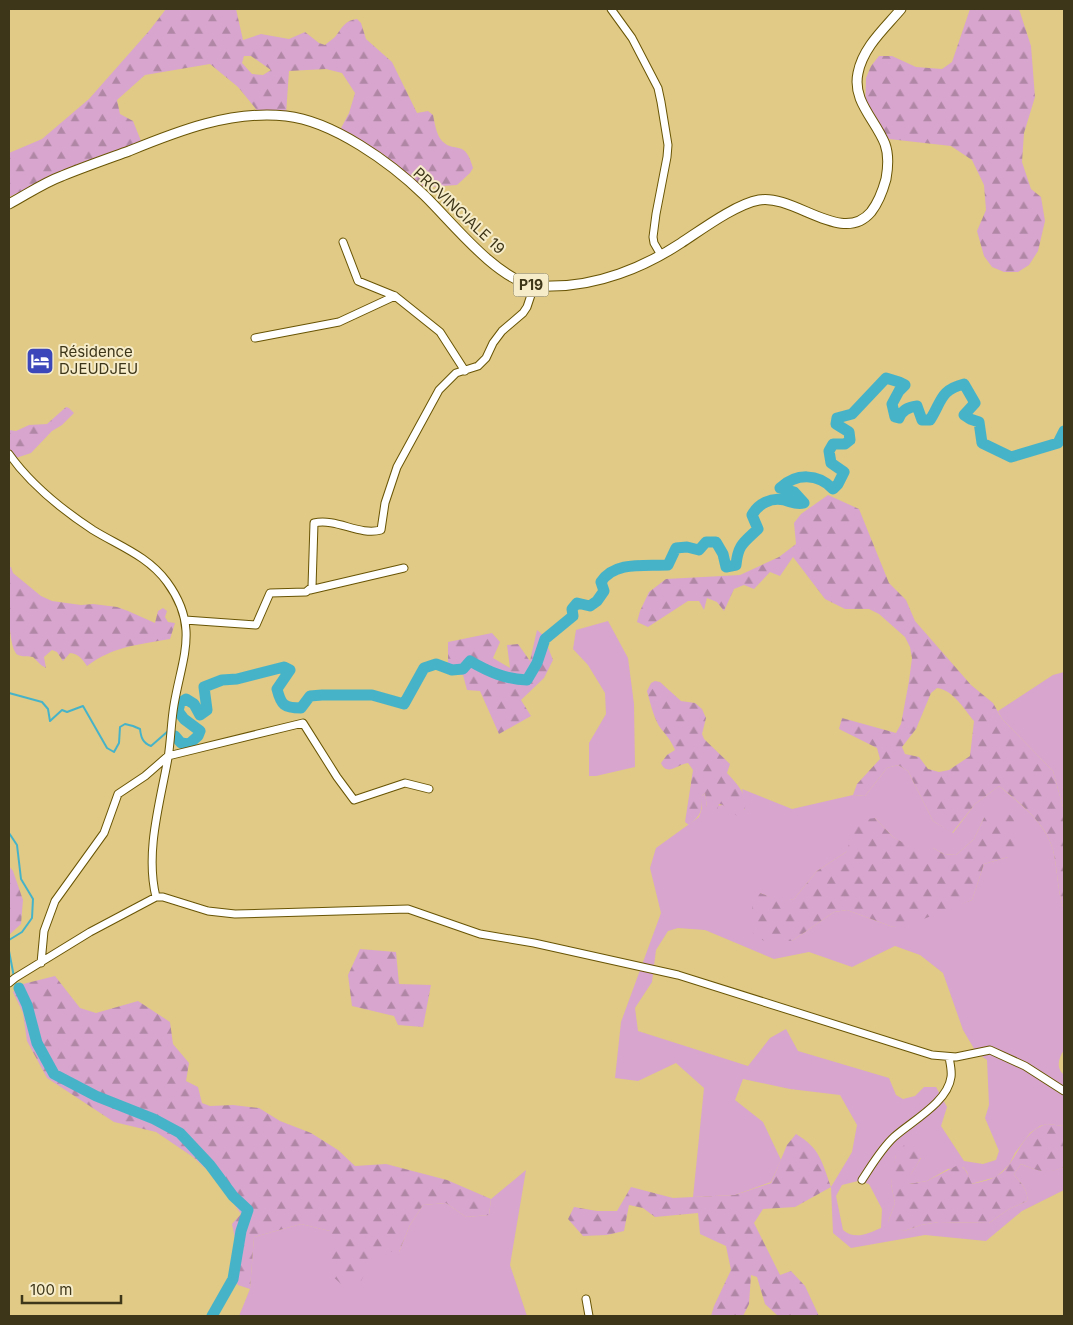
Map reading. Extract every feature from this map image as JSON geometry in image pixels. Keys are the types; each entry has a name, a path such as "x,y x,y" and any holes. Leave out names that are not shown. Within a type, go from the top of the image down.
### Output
{"main road":[{"name":"PROVINCIALE 19","path":"9,204 59,177 185,130 236,118 286,116 321,126 353,140 383,161 423,194 470,243 505,274 534,286 564,286 610,278 661,255 711,223 752,202 762,199 780,201 835,223 854,223 871,212 884,187 888,156 885,145 864,109 858,94 858,70 863,56 871,44 901,9"}],"street":[{"path":"611,9 632,38 658,88 661,102 668,145 653,236 654,243 661,255"},
{"path":"343,242 358,281 395,296 440,332 465,371"},
{"path":"310,590 312,587 314,523 332,522 366,531 381,530 385,503 397,467 439,390 456,373 478,366 486,358 493,343 502,331 523,313 527,307 534,286"},
{"path":"255,338 339,322 395,296"},
{"path":"9,454 39,488 59,507 156,568 168,583 184,620 187,635 186,650 174,707 154,839 152,868 156,897"},
{"path":"184,620 256,625 270,593 310,590 404,568"},
{"path":"41,963 44,931 55,900 104,833 118,794 145,776 168,756 303,723 336,777 354,800 405,783 429,789"},
{"path":"9,983 90,932 156,897 163,897 208,911 235,914 408,909 480,934 534,943 678,975 932,1055 956,1057 990,1050 1025,1066 1064,1091"},
{"path":"862,1180 880,1153 894,1137 939,1100 947,1089 951,1076 949,1057"},
{"path":"586,1299 589,1316"}],"green space":[{"path":"166,9 236,9 243,40 261,34 289,39 305,32 319,43 325,45 347,23 357,19 361,23 366,39 392,62 417,113 428,111 433,115 437,132 442,141 467,153 473,168 457,185 415,188 339,132 349,113 355,93 342,73 326,69 289,71 286,114 260,114 238,87 210,64 145,75 117,100 120,114 133,121 143,146 63,174 9,197 9,153 42,139 89,99","holes":["244,56 251,56 271,70 263,75 252,74 242,63"]},
{"path":"970,9 1019,9 1031,46 1035,97 1024,133 1022,162 1031,189 1041,197 1045,221 1038,251 1029,265 1018,272 1004,272 992,267 984,256 977,231 986,210 984,185 972,160 951,146 889,139 873,122 865,109 866,78 871,66 879,56 892,56 916,67 942,69 952,62"},
{"path":"66,407 74,413 62,425 52,431 31,453 16,458 9,448 9,430 16,431 29,425 47,424"},
{"path":"828,495 859,509 889,583 906,600 915,621 971,685 993,703 1002,719 1053,771 1064,811 1064,910 1050,840 1031,814 999,786 975,804 952,833 933,821 908,771 898,765 887,768 865,796 853,795 857,784 880,759 877,748 839,729 842,718 896,733 901,724 909,681 912,658 910,647 905,637 879,614 869,609 845,609 825,599 793,557 780,576 770,572 754,589 744,585 734,589 724,611 717,602 707,598 704,610 699,601 688,601 648,627 637,622 649,592 666,579 740,575 779,557 796,544 794,523 801,514","holes":["937,688 943,689 958,701 974,721 970,756 949,770 939,772 928,769 919,757 905,754 902,747 916,729 931,693"]},
{"path":"9,567 11,567 13,573 41,596 52,601 117,607 155,623 158,611 163,608 167,611 165,617 168,622 175,623 170,639 116,650 87,666 76,654 70,653 63,661 57,652 52,650 44,657 46,668 33,657 20,656 14,650 10,628"},
{"path":"608,621 628,658 634,704 635,767 589,776 589,743 606,714 605,693 588,665 573,649 576,630"},
{"path":"537,630 543,635 553,660 544,678 521,700 531,716 499,734 480,691 467,690 463,675 448,673 448,642 492,633 500,642 493,658 510,668 507,645 518,644 530,661"},
{"path":"1064,672 1064,811 1053,771 1002,719 998,711 1053,675"},
{"path":"655,681 660,682 681,701 695,703 702,709 706,718 702,734 704,739 730,764 727,773 740,788 745,799 744,812 741,819 719,804 716,813 713,815 707,807 705,793 702,796 701,810 698,816 689,825 685,822 693,770 688,763 673,769 666,769 661,763 667,755 675,750 659,726 647,691 651,683"},
{"path":"898,765 908,771 933,821 953,833 975,804 999,786 1038,822 1049,840 1055,858 1064,910 1064,1050 1059,1063 1061,1072 1064,1075 1064,1126 1047,1124 1040,1126 1030,1133 1015,1153 1009,1165 996,1177 971,1184 963,1167 948,1169 927,1181 909,1184 909,1177 921,1158 896,1155 891,1184 895,1203 888,1222 904,1231 921,1225 939,1222 989,1223 1009,1209 1027,1201 1025,1190 1014,1174 1021,1164 1042,1171 1064,1167 1064,1190 1022,1211 986,1241 925,1235 851,1248 833,1233 831,1187 852,1152 857,1125 840,1095 790,1089 743,1079 735,1100 763,1122 781,1160 771,1182 735,1195 693,1197 704,1088 676,1063 638,1081 615,1078 621,1022 661,913 650,868 656,848 699,817 702,808 702,796 705,793 707,807 723,805 745,810 742,789 792,809 853,795 865,796 887,768","holes":["875,818 893,837 911,848 933,848 944,854 956,855 974,839 984,818 1008,857 984,864 972,900 893,927 847,910 834,912 792,941 760,893 782,902 794,899 817,871 846,852","678,928 705,930 774,959 809,952 852,967 895,946 920,955 943,973 963,1030 976,1052 987,1060 989,1105 985,1118 999,1151 996,1160 983,1164 964,1161 941,1126 947,1107 936,1087 924,1087 915,1096 903,1099 896,1095 889,1078 798,1051 786,1029 770,1038 748,1066 638,1031 635,1008 652,982 656,950 668,931","858,1181 869,1184 882,1209 881,1228 866,1234 857,1235 852,1235 843,1230 836,1196 842,1185"]},
{"path":"994,809 1012,817 1016,827 1017,847 1008,857 984,864 972,900 916,922 893,927 847,910 834,912 792,941 764,941 753,934 752,905 760,893 782,901 794,899 817,871 846,852 858,820 875,818 893,837 911,847 933,848 944,854 956,855 974,839 984,818"},
{"path":"9,866 13,871 23,900 21,924 9,935"},
{"path":"360,949 396,952 399,984 431,985 423,1027 398,1025 394,1016 352,1006 348,975"},
{"path":"55,976 80,1008 96,1013 138,1001 170,1022 173,1044 189,1063 186,1081 198,1087 202,1103 210,1106 233,1105 259,1108 280,1121 311,1133 338,1150 355,1166 386,1164 447,1180 491,1199 489,1215 466,1217 446,1203 423,1205 410,1225 399,1252 376,1252 361,1281 341,1284 329,1273 330,1231 301,1224 254,1237 250,1289 238,1285 229,1271 235,1239 232,1224 241,1214 216,1178 193,1157 156,1132 114,1122 47,1078 27,1041 23,1013 13,992 23,984"},
{"path":"1047,1124 1064,1126 1064,1167 1052,1171 1042,1171 1021,1164 1014,1174 1025,1190 1027,1201 1009,1209 989,1223 939,1222 921,1225 904,1231 892,1227 888,1222 895,1203 891,1184 892,1172 896,1155 904,1145 911,1145 922,1152 910,1176 909,1184 927,1181 958,1165 965,1170 972,1184 989,1180 1002,1172 1030,1134"},
{"path":"796,1134 804,1139 819,1156 831,1187 795,1207 763,1209 754,1223 780,1275 791,1271 805,1286 819,1316 778,1316 765,1304 757,1277 751,1275 749,1304 743,1316 711,1316 731,1270 726,1246 700,1234 698,1213 655,1217 643,1208 629,1205 624,1231 607,1235 583,1236 568,1219 574,1207 597,1211 617,1211 631,1187 673,1198 735,1195 771,1183 787,1145"},
{"path":"526,1170 510,1265 527,1316 239,1316 250,1289 254,1237 301,1224 330,1231 376,1252 399,1252 410,1225 423,1205 446,1203 466,1217 489,1215 491,1199"}],"waterway":[{"path":"175,736 181,743 189,744 198,736 200,731 184,719 178,711 180,703 186,699 194,704 200,715 207,710 204,687 222,680 237,679 284,667 290,670 277,689 278,694 284,704 295,708 301,708 310,696 322,695 372,695 404,704 424,668 436,664 452,670 463,669 470,661 497,674 527,680 537,663 545,639 573,616 572,609 577,603 590,606 597,601 604,591 601,582 607,575 631,566 668,565 676,548 687,547 699,550 706,542 716,542 723,554 726,567 736,565 738,553 742,545 758,529 752,515 758,508 765,502 779,499 804,503 794,492 780,488 786,483 807,477 821,480 833,489 844,472 831,463 829,451 833,444 845,444 850,440 849,432 836,424 837,418 852,414 886,378 905,385 899,391 892,404 895,417 899,418 906,409 917,406 922,420 930,420 942,397 950,389 964,384 975,403 964,415 979,422 982,443 1011,457 1058,443 1064,431"},
{"path":"9,693 42,702 48,709 50,721 62,710 67,712 83,706 107,748 114,752 119,743 120,727 125,724 140,729 143,740 151,746 167,732"},
{"path":"9,833 17,845 21,879 33,899 32,918 22,932 9,940"},
{"path":"9,951 14,977"},
{"path":"19,988 27,1005 37,1043 54,1074 96,1096 154,1119 180,1133 210,1165 233,1196 248,1210 241,1231 233,1279 212,1316"}],"place":[{"name":"Résidence DJEUDJEU","path":"40,361"}]}
